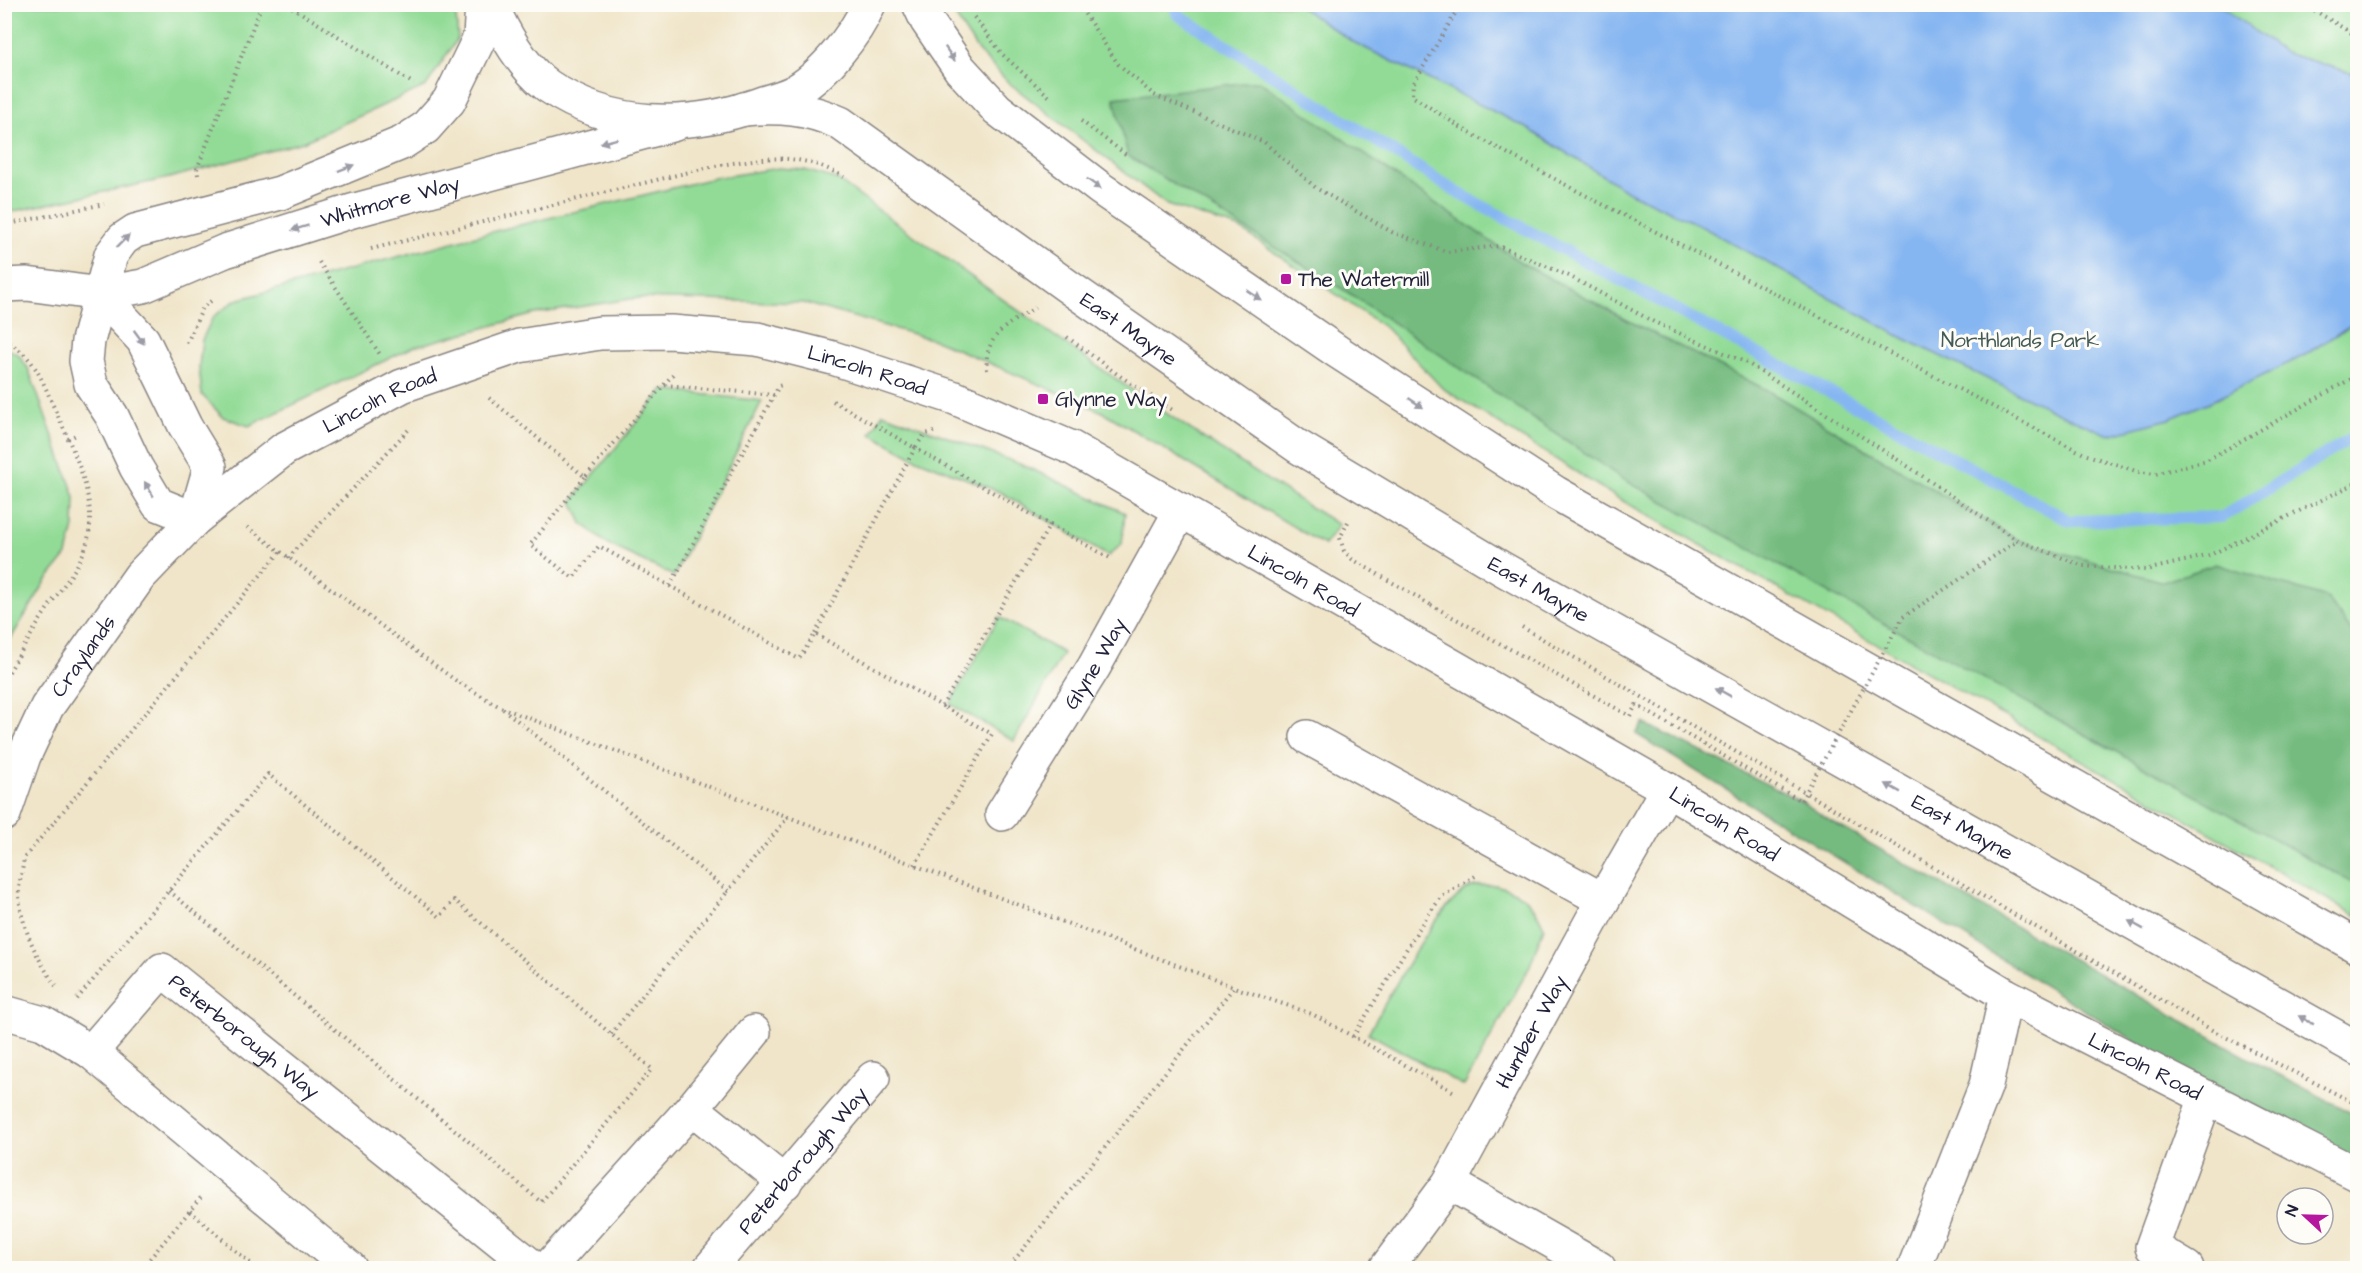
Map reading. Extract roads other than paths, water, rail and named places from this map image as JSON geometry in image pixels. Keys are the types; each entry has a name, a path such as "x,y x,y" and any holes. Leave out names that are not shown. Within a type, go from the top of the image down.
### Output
{"street":[{"name":"Whitmore Way","path":"100,294 111,255 123,239 135,231 280,193 379,155 425,128 449,101 470,63 480,37 482,4"},
{"path":"491,4 498,21 525,63 547,85 613,117 661,122 714,118 793,92 827,65 869,4"},
{"path":"919,4 927,21 960,69 996,109 1101,189 1338,352 1556,492 2358,947"},
{"name":"East Mayne","path":"744,109 773,107 811,111 840,123 1070,288 1297,446 1501,568 2358,1049"},
{"name":"Whitmore Way","path":"4,285 27,284 100,294 143,286 225,251 352,211 686,121"},
{"path":"100,294 143,340 185,426 210,467 205,511 158,504 136,467 112,416 91,384 86,361 88,341 100,294"},
{"name":"Lincoln Road","path":"205,511 284,449 402,386 519,346 600,333 671,332 757,339 833,358 955,398 1072,448 1667,789 2006,995 2358,1175"},
{"name":"Glyne Way","path":"1002,814 1094,667 1181,510"},
{"name":"Craylands","path":"4,814 24,756 47,707 140,576 205,511"},
{"path":"1307,737 1603,900"},
{"name":"Humber Way","path":"1386,1269 1449,1183 1603,900 1667,789"},
{"name":"Peterborough Way","path":"91,1052 162,970 534,1269"},
{"path":"1914,1269 1986,1085 2006,995"},
{"path":"4,1012 43,1023 91,1052 350,1269"},
{"path":"548,1269 692,1108 754,1032"},
{"name":"Peterborough Way","path":"710,1269 873,1078"},
{"path":"2187,1269 2145,1258 2206,1097"},
{"path":"692,1108 785,1183"},
{"path":"1449,1183 1599,1269"}],"water":[{"path":"1297,5 2219,5 2285,53 2357,74 2357,321 2305,355 2214,400 2169,419 2109,435 2058,413 1901,337 1699,225 1627,191 1527,128 1353,42"}],"waterway":[{"path":"1175,4 1177,14 1458,193 2070,521 2222,517 2358,434"}],"place":[{"name":"The Watermill","path":"1286,279"},
{"name":"Glynne Way","path":"1043,399"}],"park label":[{"name":"Northlands Park","path":"2020,340"}]}
